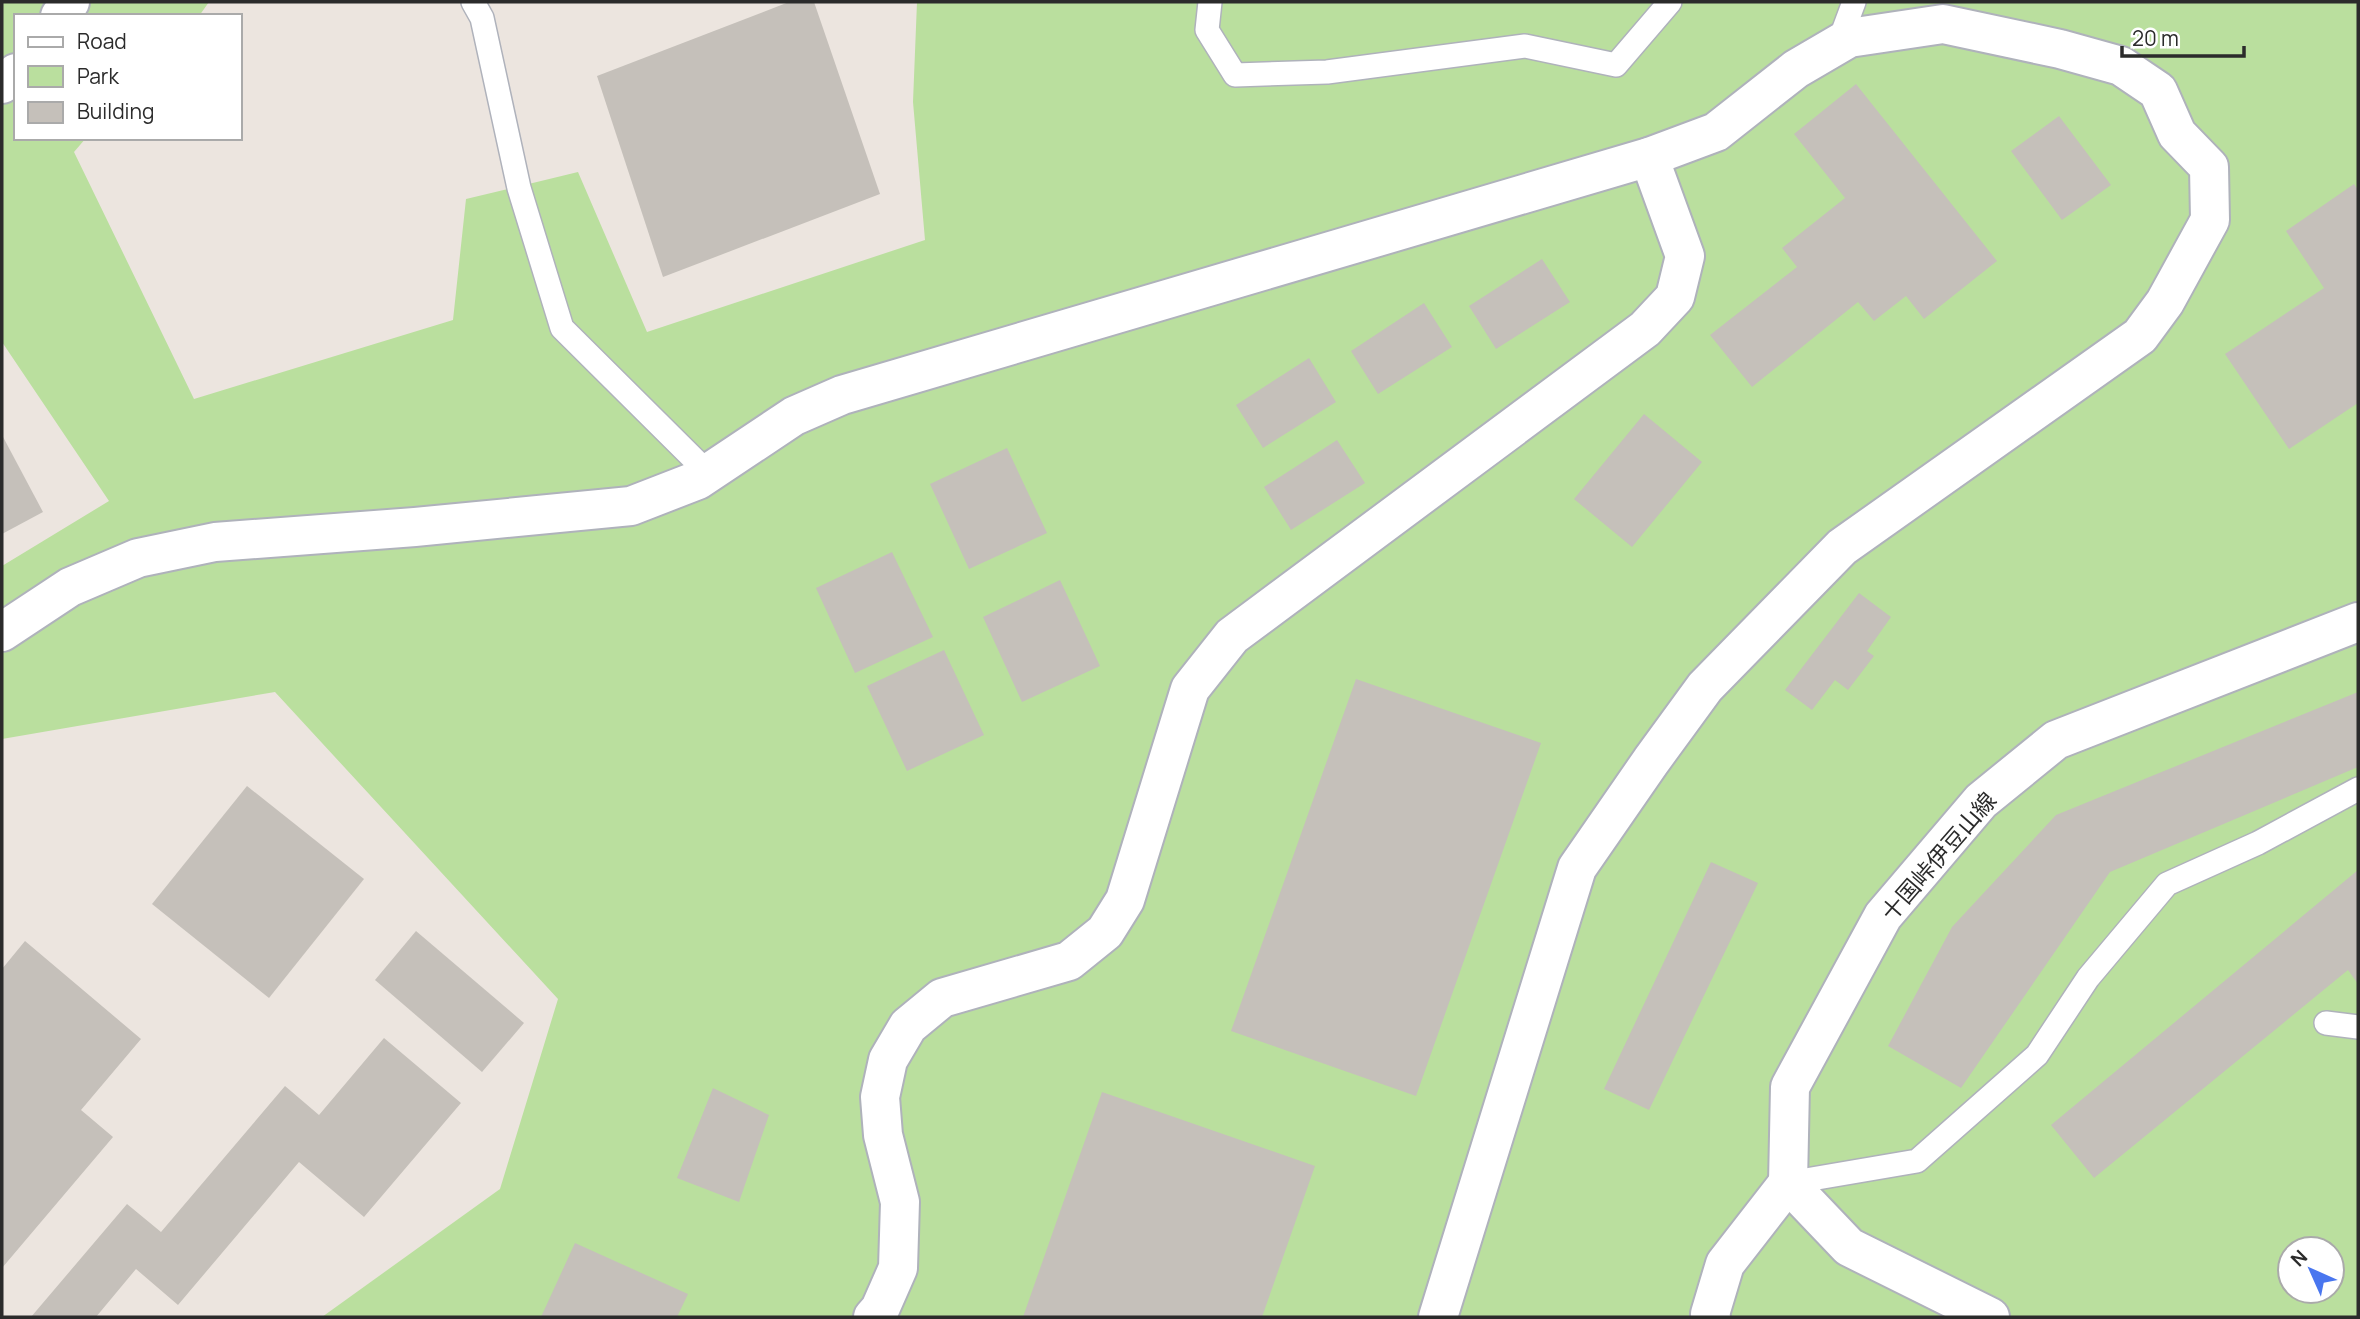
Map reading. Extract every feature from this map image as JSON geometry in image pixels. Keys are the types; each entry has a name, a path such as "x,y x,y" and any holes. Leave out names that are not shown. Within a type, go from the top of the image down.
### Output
{"street":[{"path":"2,632 70,587 138,558 215,542 415,527 631,506 698,480 794,416 842,395 1649,157 1716,132 1796,69 1849,38 1943,24 2060,49 2121,66 2158,91 2177,134 2209,167 2210,220 2165,302 2140,336 1842,547 1705,687 1651,761 1577,868 1437,1317"},
{"path":"873,1317 880,1309 898,1268 900,1216 900,1202 883,1135 880,1097 888,1060 908,1026 942,998 1069,961 1105,932 1125,900 1190,689 1232,636 1646,329 1675,297 1685,256 1649,157"},
{"name":"十国峠伊豆山線","path":"1788,1183 1790,1087 1883,916 1981,801 2056,740 2358,622"},
{"path":"1711,1317 1725,1264 1788,1183 1849,1247 1990,1317"}],"lane":[{"path":"473,2 482,18 519,188 562,328 708,473"},
{"path":"1210,2 1207,30 1235,75 1327,72 1525,46 1616,65 1670,2"},
{"path":"1838,45 1854,2"},
{"path":"1788,1183 1917,1161 2037,1055 2088,978 2167,884 2258,844 2358,789"},
{"path":"2326,1023 2358,1027"}],"green space":[{"path":"2,2 209,2 200,14 14,14 14,140 84,140 74,152 194,399 453,320 466,199 578,172 647,332 925,240 913,102 917,2 2358,2 2358,1317 322,1317 500,1189 558,999 275,692 2,739 2,566 109,501 2,342"}],"building":[{"path":"789,2 814,2 880,194 663,277 597,76"},
{"path":"1856,84 1997,261 1924,319 1906,296 1874,321 1858,302 1752,387 1710,335 1797,267 1782,248 1845,198 1794,134"},
{"path":"2059,116 2111,185 2062,220 2011,151"},
{"path":"2354,184 2358,190 2358,403 2289,449 2225,354 2324,288 2286,231"},
{"path":"1542,259 1570,302 1496,349 1469,306"},
{"path":"1424,303 1452,347 1378,394 1351,351"},
{"path":"1309,358 1336,402 1263,448 1236,405"},
{"path":"1644,414 1702,462 1632,547 1574,499"},
{"path":"2,435 43,512 2,534"},
{"path":"1337,440 1365,483 1291,530 1264,487"},
{"path":"1007,448 1047,533 969,569 930,484"},
{"path":"892,552 933,637 855,673 816,588"},
{"path":"1060,580 1100,666 1022,702 983,617"},
{"path":"1859,593 1891,617 1867,651 1874,656 1848,690 1835,680 1812,710 1785,690"},
{"path":"944,650 984,735 907,771 867,686"},
{"path":"1356,679 1541,743 1416,1096 1231,1031"},
{"path":"2358,692 2358,767 2110,872 1961,1088 1888,1046 1952,927 2056,815"},
{"path":"247,786 364,879 269,998 152,904"},
{"path":"1711,862 1758,883 1649,1110 1604,1089"},
{"path":"2358,870 2358,984 2348,970 2094,1178 2051,1125"},
{"path":"416,931 524,1023 482,1072 375,980"},
{"path":"25,941 141,1039 81,1110 113,1137 2,1268 2,969"},
{"path":"384,1038 461,1103 364,1217 299,1162 178,1305 136,1269 96,1317 31,1317 127,1204 161,1232 285,1086 319,1115"},
{"path":"713,1088 769,1115 739,1202 677,1178"},
{"path":"1102,1092 1315,1166 1262,1317 1023,1317"},
{"path":"575,1243 688,1294 677,1317 541,1317"}]}
